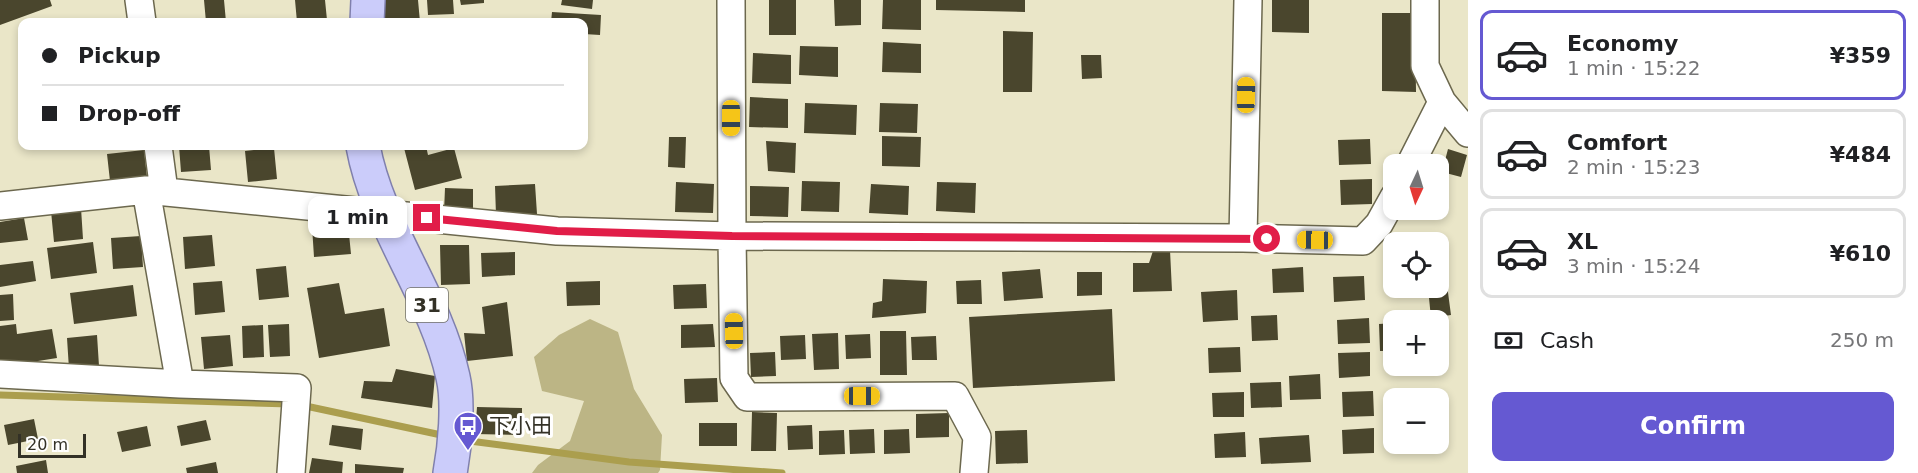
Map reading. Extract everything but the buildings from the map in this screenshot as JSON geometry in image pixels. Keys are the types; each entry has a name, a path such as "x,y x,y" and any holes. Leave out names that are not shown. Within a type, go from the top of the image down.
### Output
{"main road":[{"path":"367,18 368,0"},
{"name":"31","path":"364,150 384,214 444,344 454,379 455,422 450,473"}],"street":[{"path":"139,0 141,18"},
{"path":"731,0 734,378 747,397 955,396 977,437 974,473"},
{"path":"1243,238 1248,0"},
{"path":"1425,0 1425,66 1442,102 1468,133"},
{"path":"1416,154 1442,102"},
{"path":"158,150 155,191 180,384"},
{"path":"0,206 155,191 557,231 732,236 1243,238 1363,241 1383,217"},
{"path":"0,374 297,388 291,473"}],"shaded area":[{"path":"590,319 618,332 634,389 662,435 658,473 532,473 538,465 570,441 584,401 542,391 534,357 559,335"}],"waterway":[{"path":"0,395 290,404"},
{"path":"301,405 446,436"},
{"path":"462,440 629,462 782,473"}],"place":[{"name":"下小田","path":"468,452"}],"route":[{"path":"427,218 557,231 732,236 1267,239"}]}
